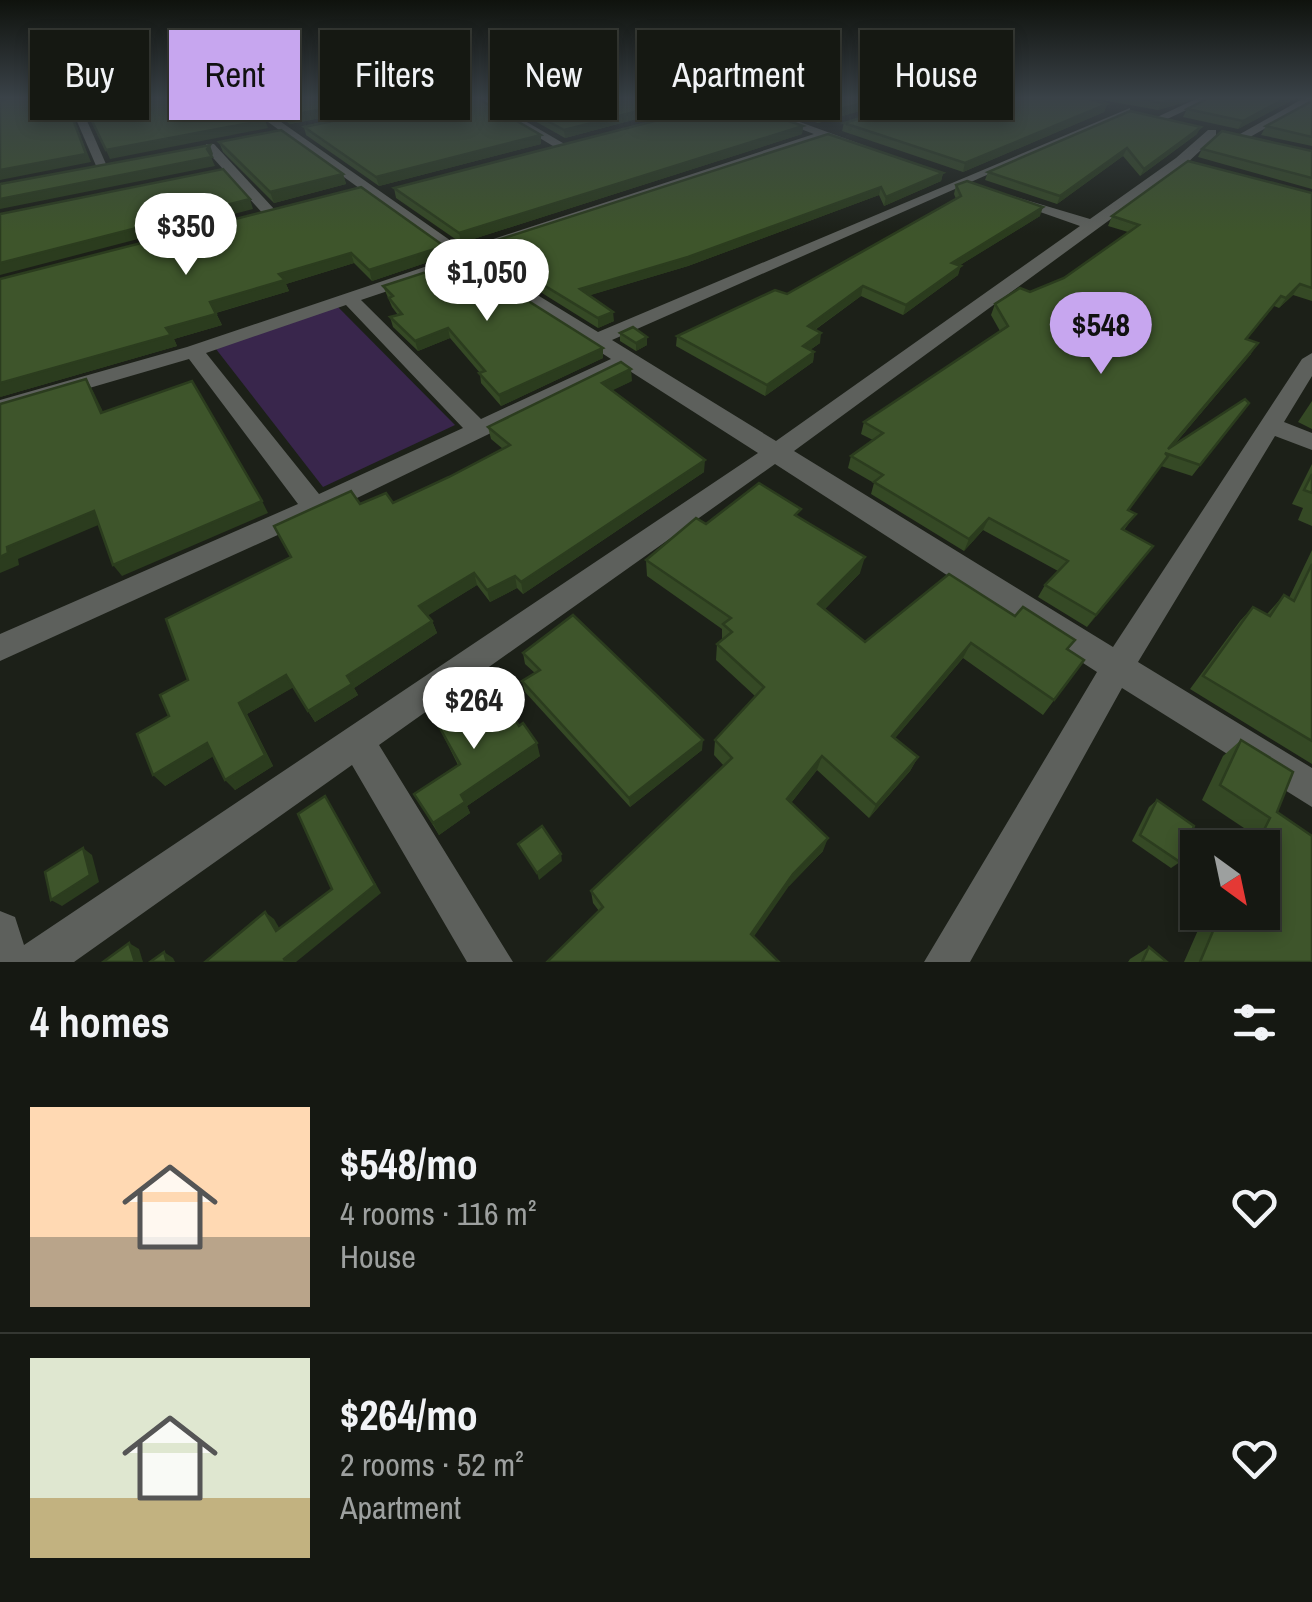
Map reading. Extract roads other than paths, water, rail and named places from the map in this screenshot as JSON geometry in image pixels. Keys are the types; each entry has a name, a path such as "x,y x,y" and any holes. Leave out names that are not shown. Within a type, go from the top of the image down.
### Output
{"street":[{"path":"93,143 104,168"},
{"path":"192,150 229,143"},
{"path":"306,143 462,256 1312,789"},
{"path":"557,143 562,146"},
{"path":"544,151 574,143"},
{"path":"0,407 194,351 789,143"},
{"path":"857,143 876,151"},
{"path":"598,339 1048,143"},
{"path":"37,962 773,454 1092,225 1190,163 1207,143"},
{"path":"210,147 270,213"},
{"path":"86,171 122,164"},
{"path":"211,174 230,170"},
{"path":"943,174 979,186"},
{"path":"346,193 377,191"},
{"path":"998,193 1092,225"},
{"path":"251,218 289,208"},
{"path":"348,298 478,430"},
{"path":"194,351 315,507"},
{"path":"0,648 315,507 629,358"},
{"path":"946,962 1118,666 1312,359"},
{"path":"1268,424 1312,442"},
{"path":"358,743 491,962"},
{"path":"0,932 7,962"}]}
